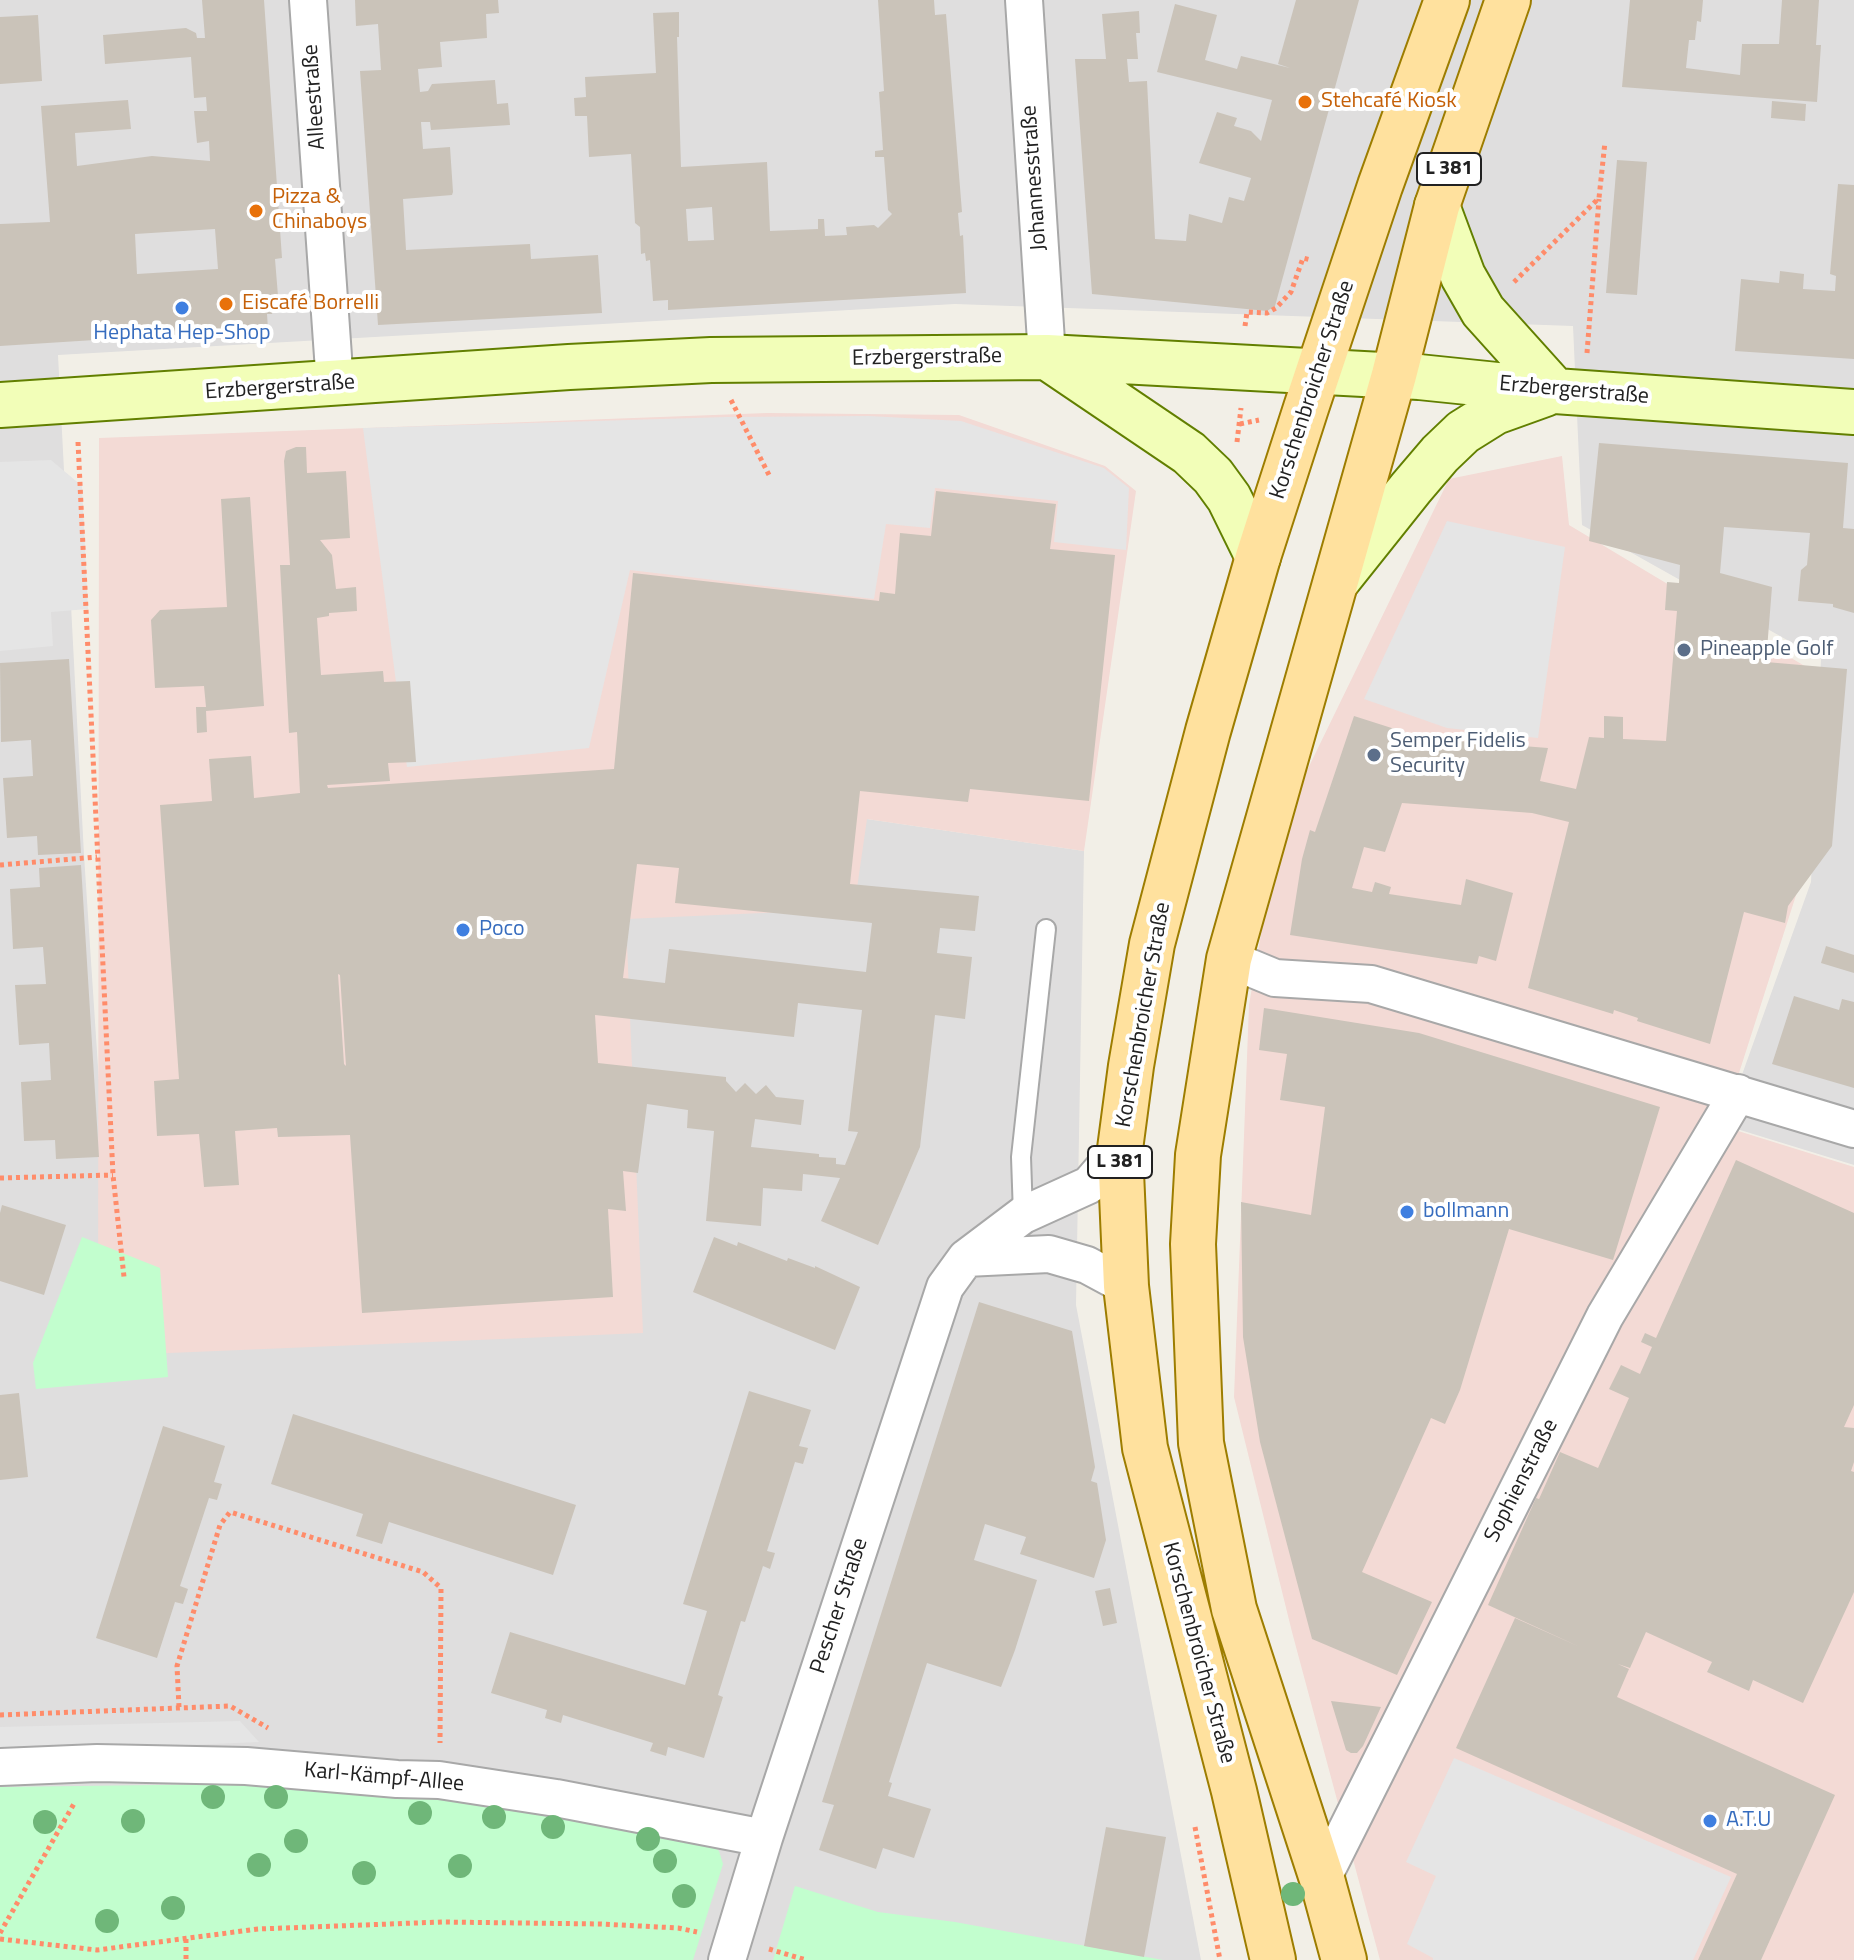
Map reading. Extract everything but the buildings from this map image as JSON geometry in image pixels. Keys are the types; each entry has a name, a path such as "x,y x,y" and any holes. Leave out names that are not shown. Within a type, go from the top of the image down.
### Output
{"main road":[{"name":"Korschenbroicher Straße","path":"1273,1960 1234,1791 1145,1448 1126,1286 1120,1149 1152,944 1208,731 1258,557 1318,373 1375,200 1447,0"},
{"name":"L 381","path":"1344,1960 1322,1879 1234,1609 1201,1443 1193,1244 1198,1155 1229,959 1394,375 1437,206 1508,0"},
{"path":"1437,206 1463,276 1483,311 1569,392"},
{"name":"Erzbergerstraße","path":"0,405 711,360 1047,357 1394,375 1569,392 1854,412"},
{"path":"1047,357 1189,453 1213,476 1229,498 1258,557"},
{"path":"1333,587 1411,488 1463,432 1495,412 1569,392"}],"street":[{"name":"Alleestraße","path":"308,0 335,385"},
{"name":"Johannesstraße","path":"1024,0 1047,357"},
{"path":"1229,959 1275,978 1371,984 1854,1129"},
{"name":"Sophienstraße","path":"1322,1879 1605,1316 1738,1093"},
{"name":"Pescher Straße","path":"731,1949 764,1838 945,1287 966,1258 1023,1215 1089,1185 1120,1149"},
{"path":"966,1258 1049,1254 1087,1265 1126,1286"},
{"name":"Karl-Kämpf-Allee","path":"0,1767 97,1763 246,1766 439,1780 556,1798 764,1838"}],"lane":[{"path":"1023,1215 1021,1157 1046,929"}],"path":[{"path":"1569,392 1605,142"},
{"path":"1483,311 1599,198"},
{"path":"711,360 769,475"},
{"path":"76,401 113,1175 124,1277"},
{"path":"0,865 97,857"},
{"path":"0,1178 113,1175"},
{"path":"179,1707 177,1666 220,1525 230,1512 423,1572 441,1588 439,1780"},
{"path":"0,1715 230,1706 264,1723 304,1771"},
{"path":"0,1933 97,1763"},
{"path":"0,1939 97,1950 258,1929 442,1922 647,1926 678,1928 731,1949 806,1960"},
{"path":"186,1939 186,1960"}],"shaded area":[{"path":"0,0 1854,0 1854,1165 1724,1125 1811,882 1821,659 1582,525 1573,326 955,304 58,355 84,855 104,1158 626,919 867,819 1084,851 1076,1305 1201,1960 0,1960"},
{"path":"767,413 959,415 1105,466 1136,491 1084,851 867,819 854,909 626,919 643,1333 98,1356 99,438"},
{"path":"869,416 961,421 1104,468 1129,488 1126,550 1054,542 1058,501 935,488 930,528 886,524 874,599 630,570 589,748 407,767 363,428"},
{"path":"1562,456 1569,525 1813,671 1798,889 1722,1126 1854,1167 1854,1960 1380,1960 1292,1632 1234,1397 1249,1005 1279,828 1449,479"},
{"path":"51,460 82,486 88,609 51,612 53,646 0,651 0,462"},
{"path":"1447,521 1565,547 1538,738 1447,728 1364,699"},
{"path":"240,1721 259,1742 0,1753 0,1727"},
{"path":"1454,1758 1731,1877 1693,1960 1433,1960 1407,1944 1436,1876 1406,1862"}],"green space":[{"path":"82,1237 160,1268 168,1377 36,1389 33,1363"},
{"path":"236,1784 427,1795 708,1840 719,1851 723,1864 693,1960 0,1960 0,1787"},
{"path":"795,1886 878,1912 955,1922 1163,1960 773,1960"}],"place":[{"name":"Stehcafé Kiosk","path":"1305,102"},
{"name":"Pizza & Chinaboys","path":"256,211"},
{"name":"Eiscafé Borrelli","path":"226,304"},
{"name":"Hephata Hep-Shop","path":"182,308"},
{"name":"Pineapple Golf","path":"1684,650"},
{"name":"Semper Fidelis Security","path":"1374,755"},
{"name":"Poco","path":"463,930"},
{"name":"bollmann","path":"1407,1212"},
{"name":"A.T.U","path":"1710,1821"}]}
